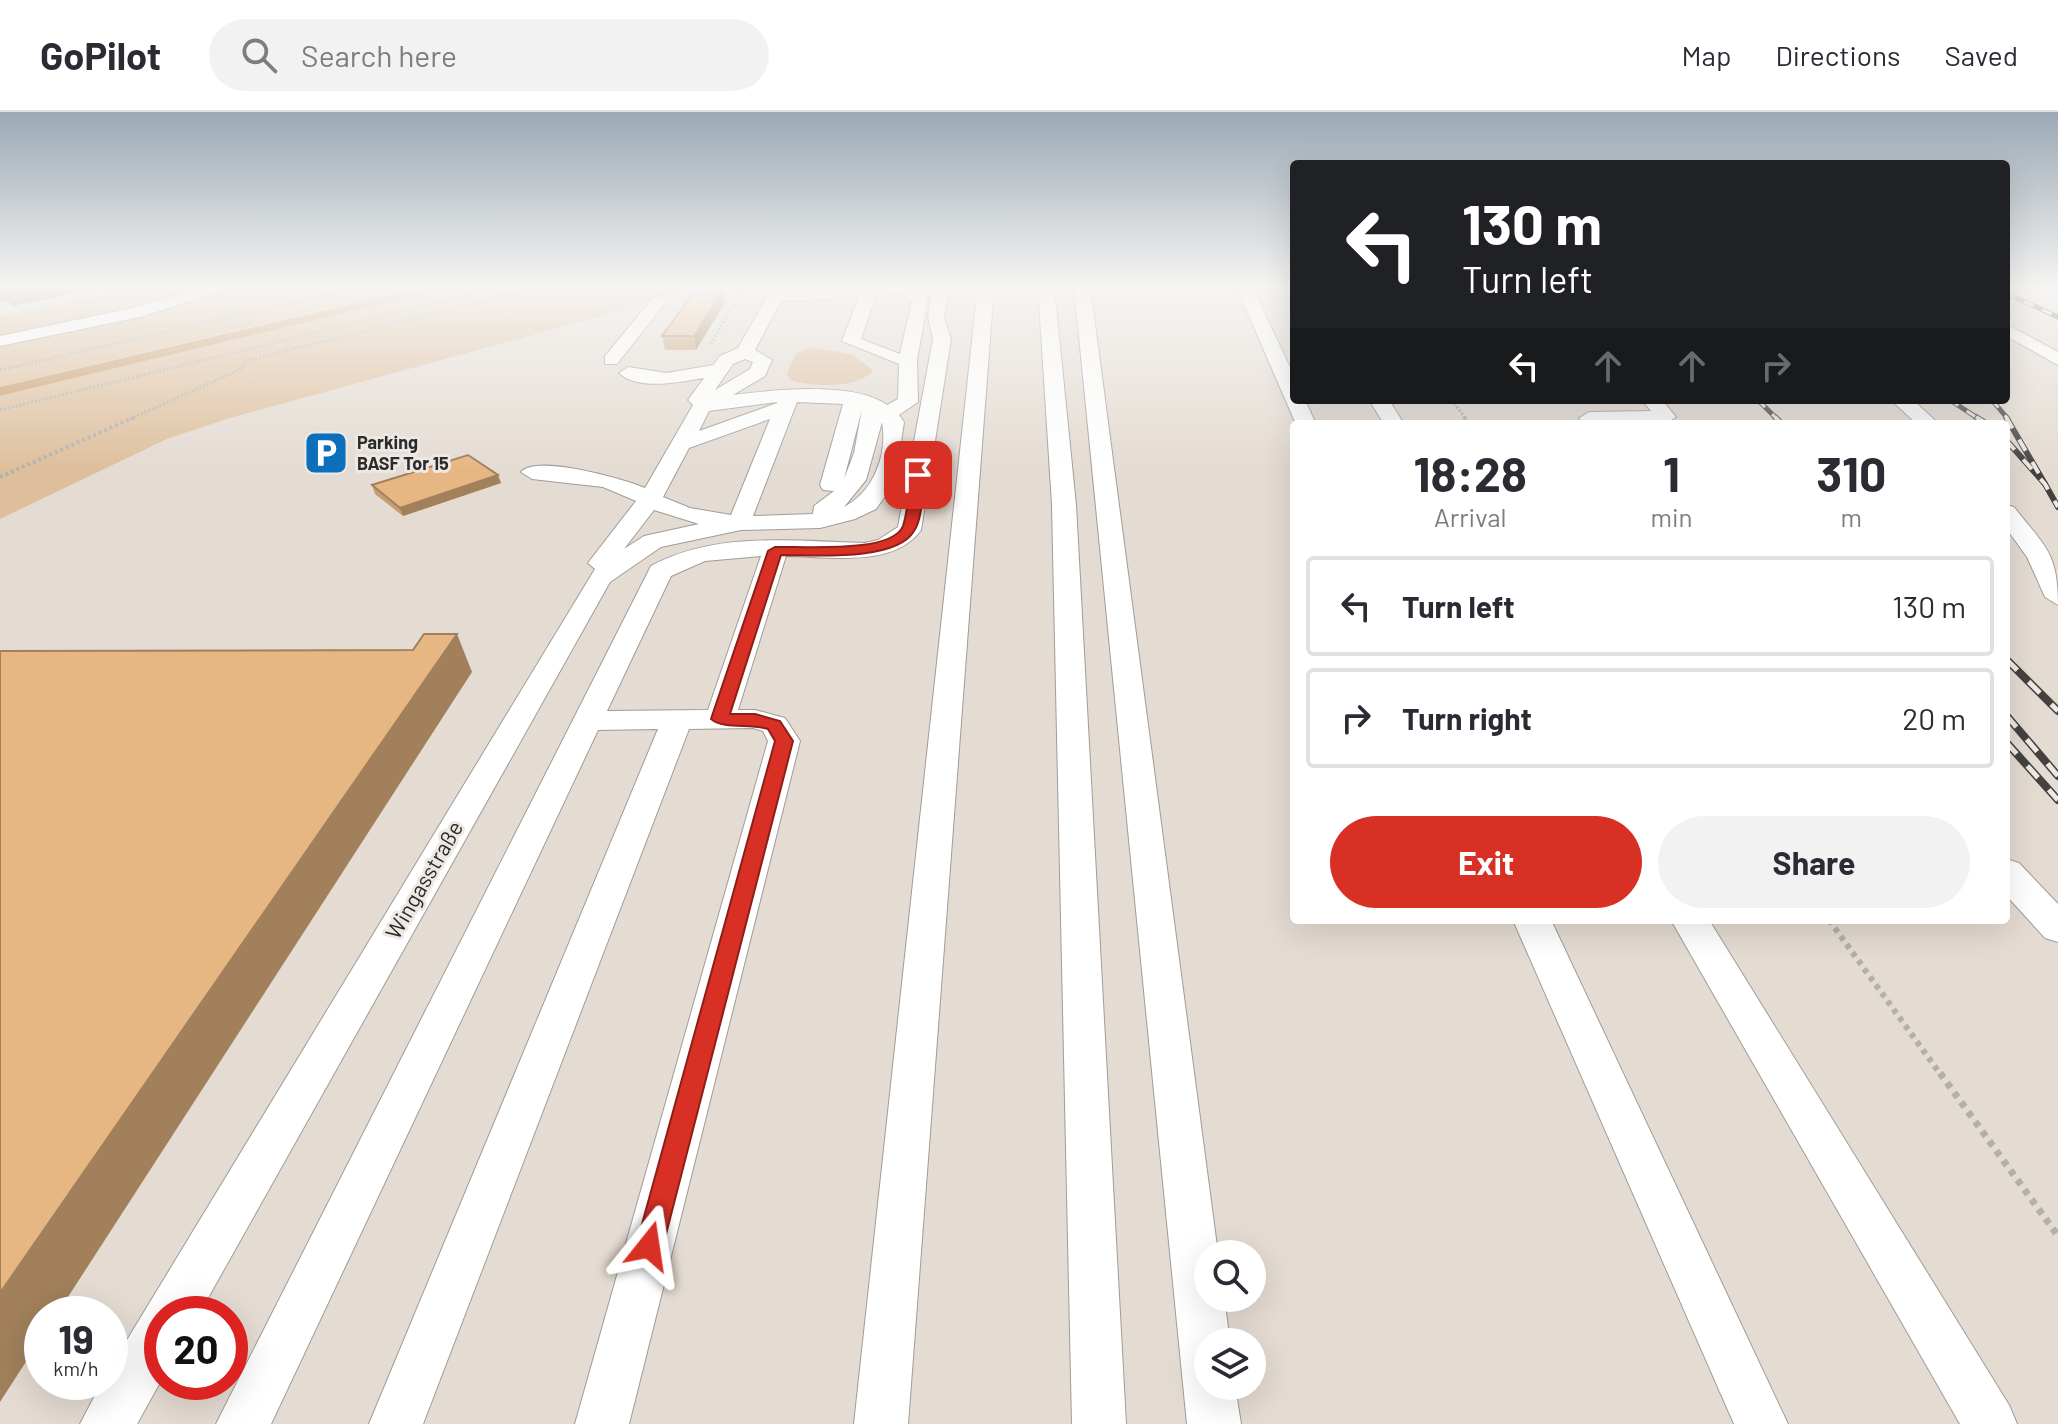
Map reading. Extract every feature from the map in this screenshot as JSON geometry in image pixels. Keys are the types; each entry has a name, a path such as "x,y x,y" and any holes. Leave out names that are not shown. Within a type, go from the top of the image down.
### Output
{"street":[{"path":"611,360 621,347"},
{"path":"702,406 697,398 718,370 726,360 745,352 748,347"},
{"path":"862,347 894,366 902,347"},
{"path":"702,406 824,397 908,402 911,347"},
{"path":"243,1424 660,571 673,562 711,552 865,550 886,545 909,530 941,347"},
{"path":"881,1424 980,347"},
{"path":"1051,347 1064,505 1099,1424"},
{"path":"1089,347 1203,1328"},
{"path":"1272,347 1290,388"},
{"path":"2037,347 2058,360"},
{"path":"600,577 597,568 642,493 681,444 702,406 758,372 763,360 745,352"},
{"path":"628,373 655,379 694,376 718,370"},
{"path":"758,372 767,388 788,401"},
{"path":"681,444 788,401"},
{"path":"739,523 788,401"},
{"path":"831,485 872,402"},
{"path":"534,468 607,481 642,493 684,514 739,523 797,523 841,500 855,485 872,402"},
{"path":"1576,404 1590,420"},
{"path":"1610,420 1666,417 1655,404"},
{"path":"1906,404 1924,420"},
{"path":"2010,517 2039,556 2058,597"},
{"name":"Wingasstraße","path":"181,1296 600,577 653,541 739,523"},
{"path":"720,719 775,551"},
{"path":"588,721 755,719 774,725 784,741 602,1424"},
{"path":"396,1424 677,720"},
{"path":"2010,876 2058,928"},
{"path":"1534,924 1761,1424"},
{"path":"1692,924 1990,1424"},
{"path":"107,1424 144,1360"},
{"path":"1211,1400 1214,1424"}],"path":[{"path":"0,370 99,347"},
{"path":"0,410 256,347"},
{"path":"0,477 239,370 249,360 300,347"},
{"path":"694,376 710,347"},
{"path":"1832,924 2058,1236"}],"shaded area":[{"path":"0,347 167,347 0,387"},
{"path":"168,347 202,347 0,396 0,387"},
{"path":"202,347 488,347 230,418 167,439 0,519 0,396"},
{"path":"488,347 1290,347 1290,404 2010,404 2010,347 2058,347 2058,1424 0,1424 0,519 167,439 230,418"},
{"path":"812,347 851,354 873,370 857,381 834,385 790,380 787,373 796,353"}],"building":[{"path":"468,455 498,475 400,508 372,485"},
{"path":"424,634 457,634 0,1293 0,651 413,650"}],"railway":[{"path":"1762,404 1778,420"},
{"path":"1956,404 1979,419"},
{"path":"1995,404 2008,419"},
{"path":"1976,417 1981,420"},
{"path":"2010,424 2045,484"},
{"path":"2010,445 2045,484"},
{"path":"2045,484 2058,507"},
{"path":"2010,663 2058,711"},
{"path":"2010,720 2058,776"},
{"path":"2010,746 2058,800"}],"place":[{"name":"Parking BASF Tor 15","path":"326,453"}],"route":[{"path":"649,1246 784,741 774,725 755,719 720,719 775,551 865,550 886,545 909,530 918,475"}]}
